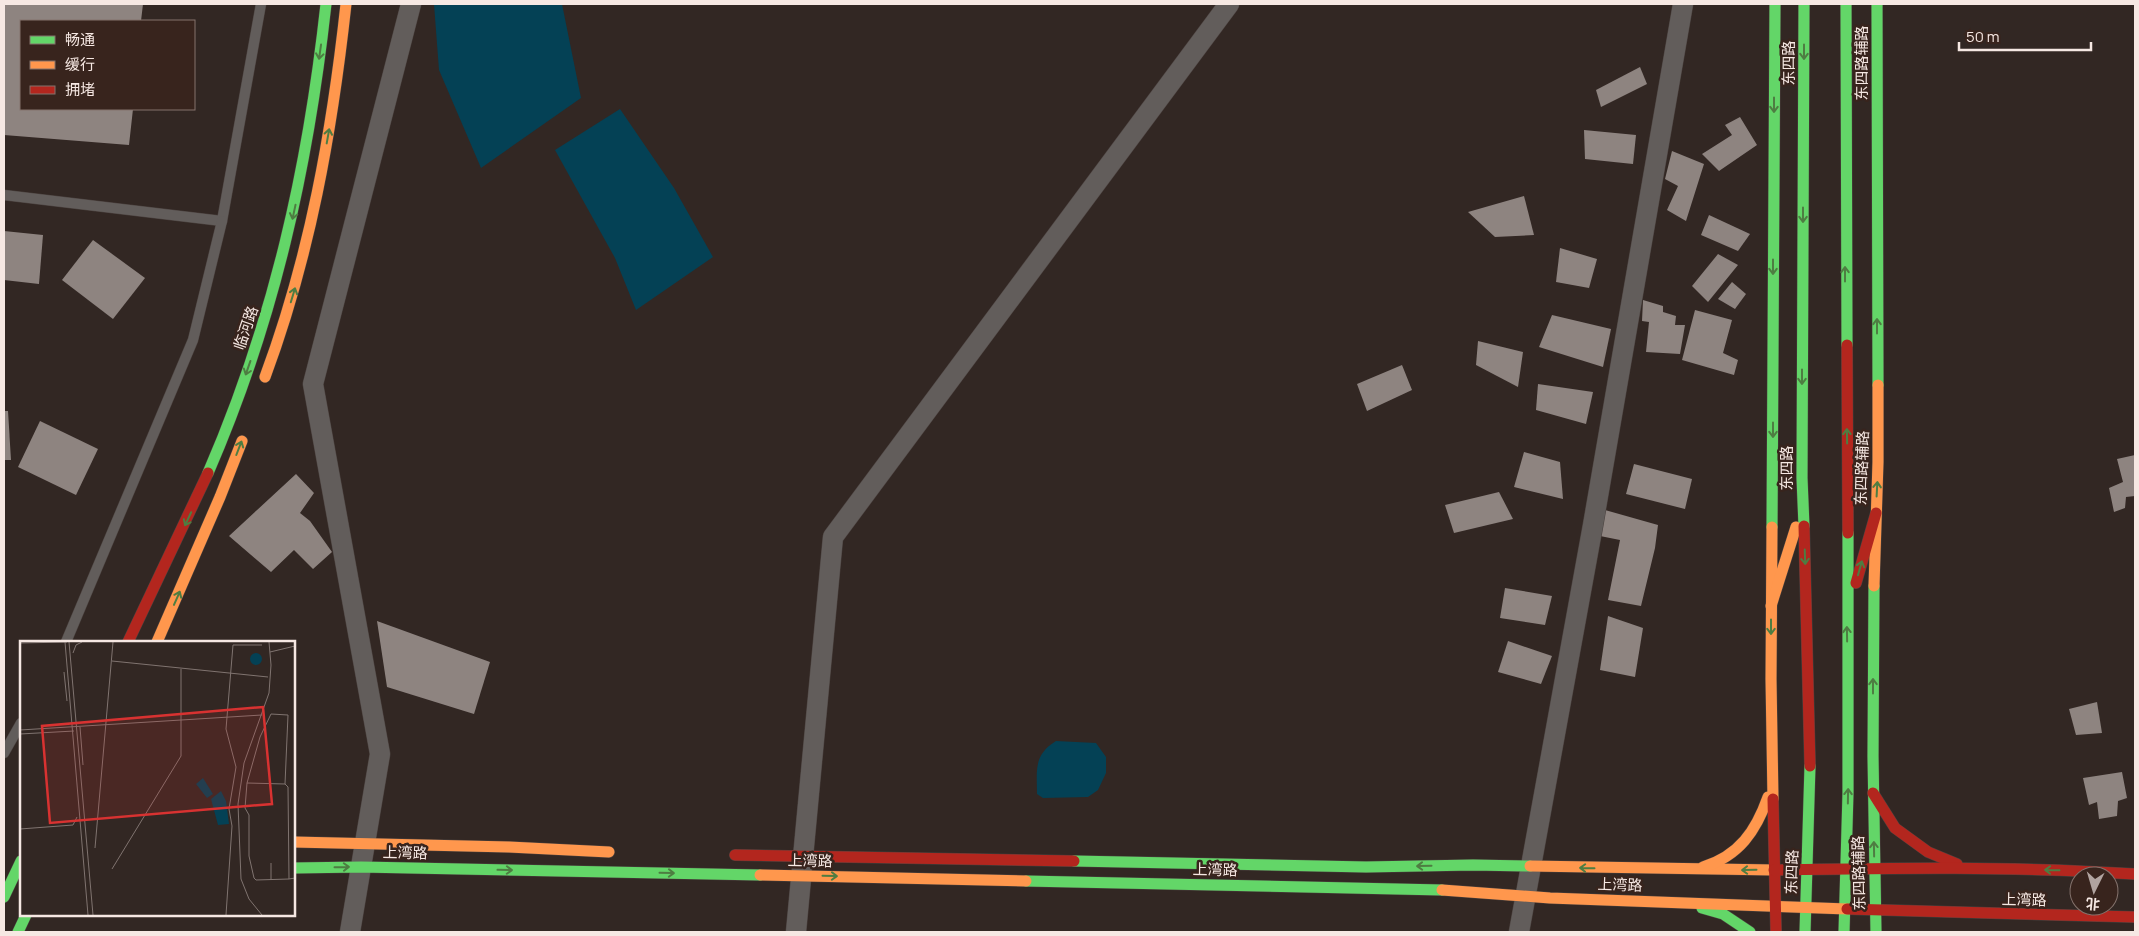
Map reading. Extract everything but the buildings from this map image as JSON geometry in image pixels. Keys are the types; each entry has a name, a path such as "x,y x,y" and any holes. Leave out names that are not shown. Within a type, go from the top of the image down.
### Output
{"main road":[{"name":"临河路","path":"128,641 209,471 232,417 269,308 293,216 312,116 326,4"},
{"path":"262,386 295,287 310,227 339,68 346,4"},
{"path":"1775,4 1772,773 1776,932"},
{"name":"东四路","path":"1804,4 1803,506 1809,685 1810,787 1805,932"},
{"path":"1844,932 1848,721 1846,4"},
{"name":"东四路辅路","path":"1876,932 1872,791 1878,462 1877,4"},
{"path":"1877,36 1888,4"},
{"path":"156,641 220,497 247,427"},
{"path":"1772,606 1803,506"},
{"path":"1847,615 1876,513"},
{"path":"1848,721 1860,763 1872,791 1895,828 1912,842 1953,863 1983,869"},
{"path":"1693,870 1727,859 1750,837 1765,807 1772,773"},
{"name":"上湾路","path":"295,842 508,847 620,853"},
{"name":"上湾路","path":"725,855 801,866 1459,890 1525,896 1845,909 2135,917"},
{"path":"4,897 20,863"},
{"name":"上湾路","path":"295,868 801,866 1366,867 1473,865 1693,870 1983,869 2135,874"},
{"path":"1674,901 1723,914 1750,932"},
{"path":"1949,922 1981,914"},
{"path":"18,932 26,916"}],"street":[{"path":"350,932 380,754 313,384 411,4"},
{"path":"796,932 833,536 1229,4"},
{"path":"1519,932 1595,515 1683,4"}],"lane":[{"path":"66,641 193,340 222,221 261,4"},
{"path":"4,195 222,221"},
{"path":"4,754 20,725"}],"water":[{"path":"434,4 562,4 581,98 481,168 439,70"},
{"path":"620,109 674,188 713,257 636,310 615,258 555,150"},
{"path":"1056,741 1096,743 1106,757 1106,773 1098,790 1088,797 1043,798 1037,794 1037,771 1040,758 1043,752"}],"traffic: fast":[{"path":"208,473 252,359 285,243 309,125 326,4"},
{"path":"1772,527 1775,4"},
{"path":"1804,4 1802,478 1804,526"},
{"path":"1846,4 1847,345"},
{"path":"1877,4 1878,385"},
{"path":"1844,932 1848,793 1848,533"},
{"path":"1874,586 1873,756 1876,932"},
{"path":"1805,932 1810,766"},
{"path":"1074,861 1366,867 1530,866"},
{"path":"4,897 20,863"},
{"path":"295,868 361,867 760,875"},
{"path":"1026,881 1442,890"},
{"path":"1702,908 1723,914 1750,932"},
{"path":"18,932 26,916"}],"traffic: slow":[{"path":"265,377 295,286 307,240 334,99 346,4"},
{"path":"1874,586 1878,462 1878,385"},
{"path":"157,641 220,497 242,441"},
{"path":"1772,527 1771,679 1773,799"},
{"path":"1771,606 1796,527"},
{"path":"1703,867 1727,856 1744,841 1758,821 1768,797"},
{"path":"295,842 509,847 609,852"},
{"path":"1530,866 1774,870"},
{"path":"760,875 1026,881"},
{"path":"1442,890 1550,898 1847,909"}],"traffic: jam":[{"path":"1847,345 1848,533"},
{"path":"128,641 208,473"},
{"path":"1856,583 1876,513"},
{"path":"1804,526 1810,766"},
{"path":"1873,793 1895,828 1928,852 1957,864"},
{"path":"1773,799 1776,932"},
{"path":"735,855 1074,861"},
{"path":"1774,870 2000,869 2135,874"},
{"path":"1847,909 2135,917"}]}
